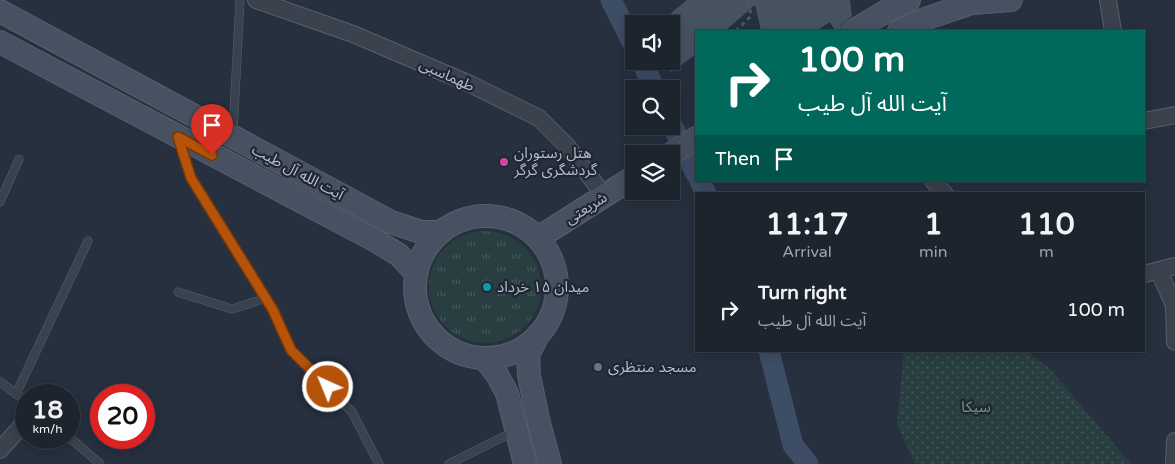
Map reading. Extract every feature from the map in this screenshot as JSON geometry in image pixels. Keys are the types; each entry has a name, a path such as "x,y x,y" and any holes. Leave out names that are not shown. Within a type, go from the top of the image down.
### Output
{"main road":[{"path":"901,30 925,19 972,3 1011,0"},
{"path":"855,30 896,3"},
{"name":"آیت الله آل طیب","path":"0,11 391,222 421,232 441,232"},
{"name":"آیت الله آل طیب","path":"0,42 378,242 399,255 416,273"},
{"path":"680,148 695,139"},
{"name":"شریعتی","path":"538,238 625,183"},
{"path":"538,336 523,348 504,356 485,358 465,356 447,348 432,335 420,316 415,295 416,273 425,250 441,232 460,221 481,216 502,218 522,225 538,238 550,256 557,276 556,298 550,318 528,355 529,376 550,464"},
{"path":"485,358 507,393 525,464"}],"street":[{"name":"طهماسبی","path":"256,0 353,34 470,84 539,118 568,147 605,197"},
{"path":"1108,0 1113,30"},
{"path":"1145,121 1175,115"},
{"path":"934,182 943,192"},
{"path":"1175,266 1151,273 1174,308 1175,342"},
{"path":"0,450 15,433"},
{"path":"1174,464 1175,442"}],"lane":[{"path":"233,137 240,0"},
{"path":"178,137 191,178 273,310 291,350 352,412 379,464"},
{"path":"0,202 19,159"},
{"path":"21,384 88,241"},
{"path":"178,292 232,309 266,298"},
{"path":"0,382 15,393"},
{"path":"449,464 517,430"},
{"path":"80,447 100,464"}],"path":[{"path":"737,30 751,16 750,0"}],"green space":[{"path":"485,231 506,236 524,248 536,266 541,287 536,308 524,326 506,338 485,343 464,338 446,326 434,308 429,287 434,266 446,248 464,236"},
{"name":"سیکا","path":"904,352 1028,352 1049,368 1131,464 915,464 897,424"}],"building":[{"path":"687,0 850,0 852,16 842,24 840,30 834,30 830,22 818,30 761,30 755,5 726,30 695,30 695,55 680,66 680,15 671,15"}],"waterway":[{"path":"611,0 625,28"},
{"path":"646,70 650,80"},
{"path":"677,135 695,172"},
{"path":"700,182 705,192"},
{"path":"769,352 793,445 808,464"}],"place":[{"name":"هتل رستوران گردشگری گرگر","path":"504,162"},
{"name":"میدان ۱۵ خرداد","path":"487,287"},
{"name":"مسجد منتظری","path":"598,367"}],"route":[{"path":"212,155 178,137 191,178 273,310 291,350 328,387"}]}
